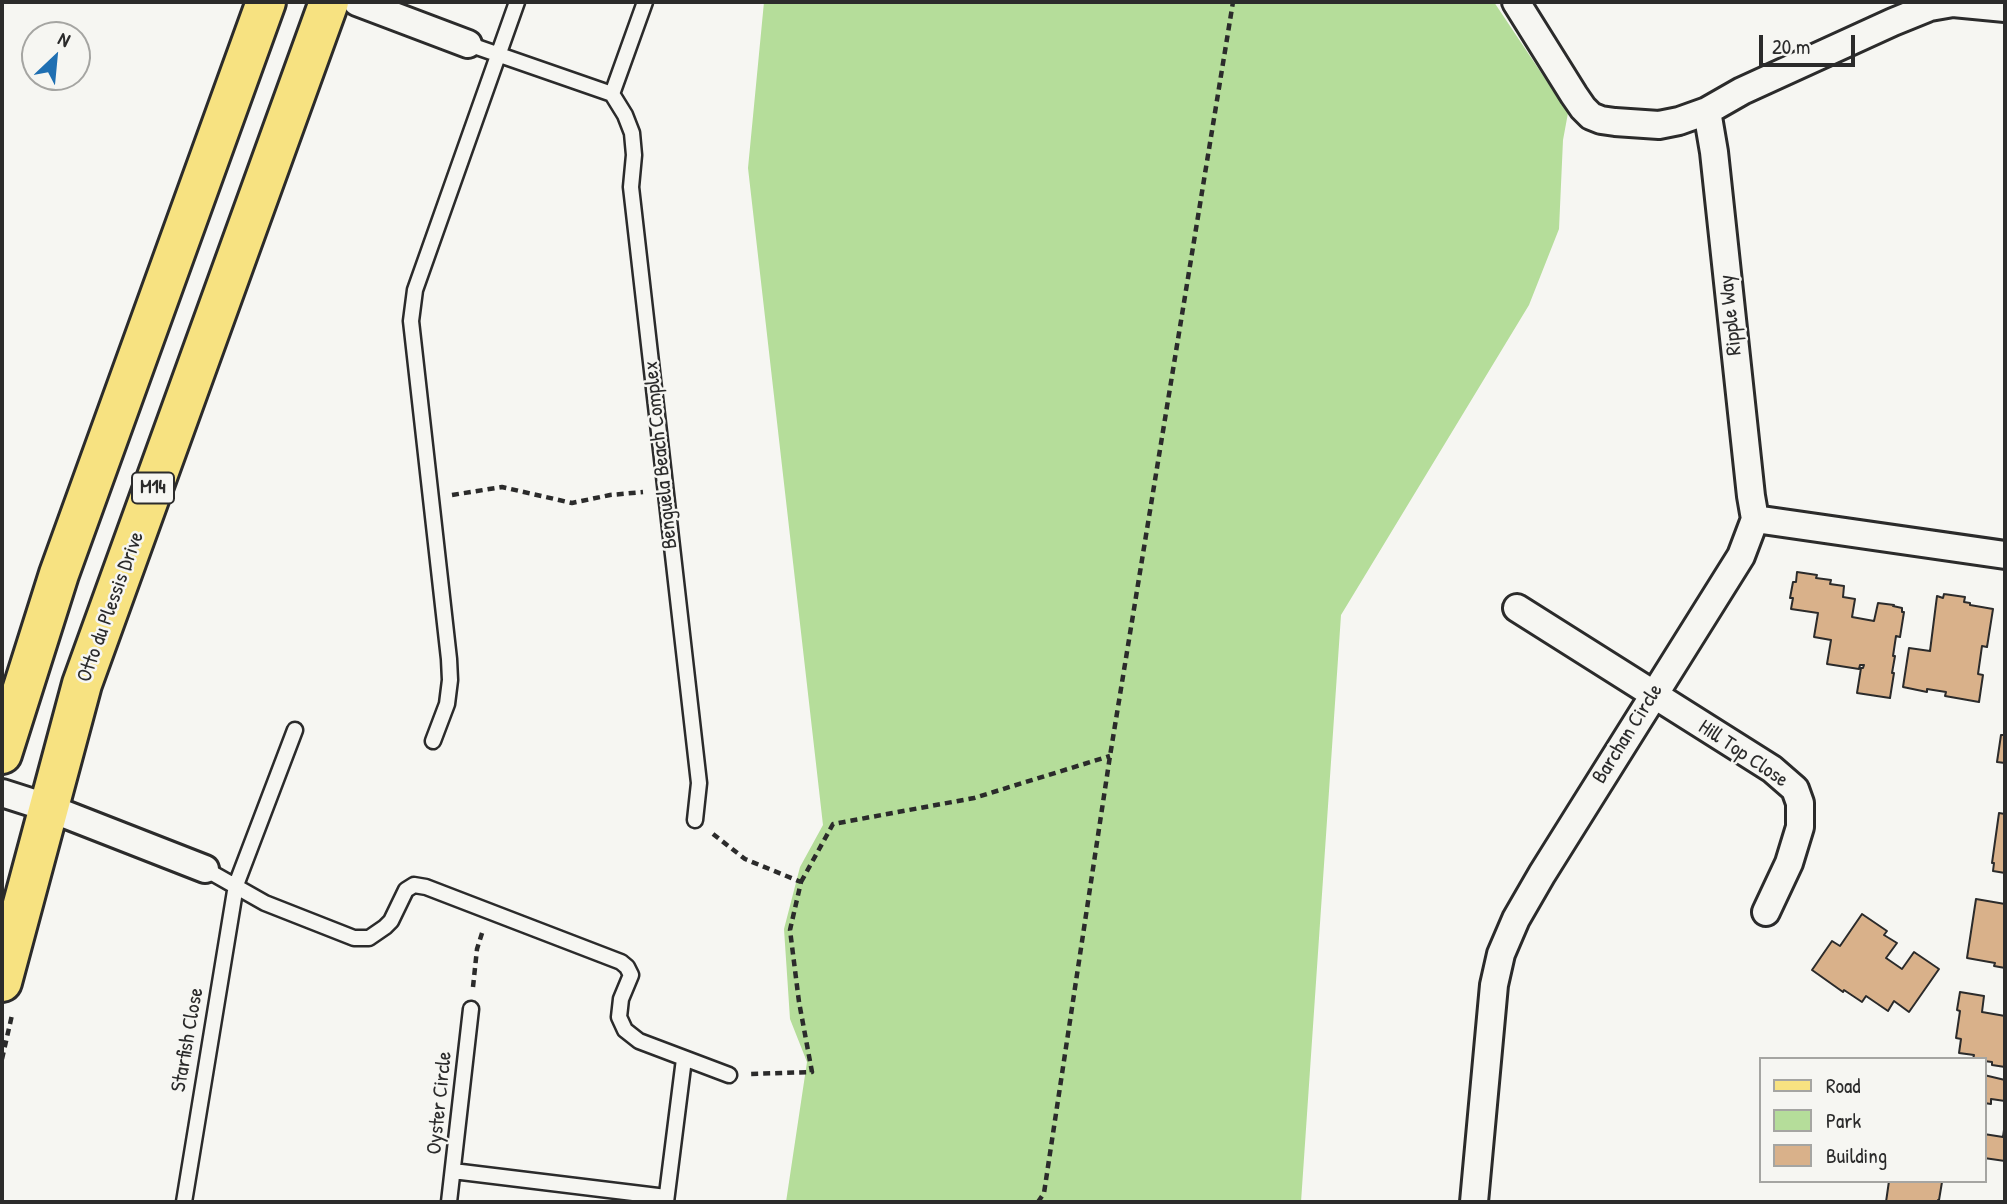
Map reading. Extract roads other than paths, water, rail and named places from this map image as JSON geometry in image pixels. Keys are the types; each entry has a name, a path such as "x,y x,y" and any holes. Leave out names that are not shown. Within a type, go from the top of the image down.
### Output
{"main road":[{"path":"2,754 59,574 266,2"},
{"name":"Otto du Plessis Drive","path":"2,982 82,684 329,2"}],"street":[{"path":"357,2 468,44"},
{"path":"1516,2 1574,95 1591,116 1615,122 1659,125 1707,111 1754,86 1930,7 1953,3 2005,8"},
{"name":"Ripple Way","path":"1707,111 1714,152 1755,519"},
{"path":"1755,519 2005,555"},
{"name":"Barchan Circle","path":"1474,1202 1494,985 1501,954 1516,919 1542,874 1741,556 1755,519"},
{"name":"Hill Top Close","path":"1517,608 1772,769 1795,789 1800,803 1800,827 1789,863 1766,912"},
{"path":"2,793 49,808 205,869"}],"lane":[{"path":"433,741 447,704 450,680 411,321 415,290 517,2"},
{"path":"468,44 612,94 645,2"},
{"name":"Benguela Beach Complex","path":"612,94 632,133 634,155 631,187 699,783 695,820"},
{"name":"Starfish Close","path":"184,1202 236,885 295,730"},
{"path":"205,869 265,903 354,938 369,938 385,927 391,921 406,890 414,885 426,887 621,962 631,975 621,999 619,1017 625,1030 639,1041 729,1075"},
{"name":"Oyster Circle","path":"449,1202 471,1009"},
{"path":"453,1171 666,1200 684,1059"}]}
